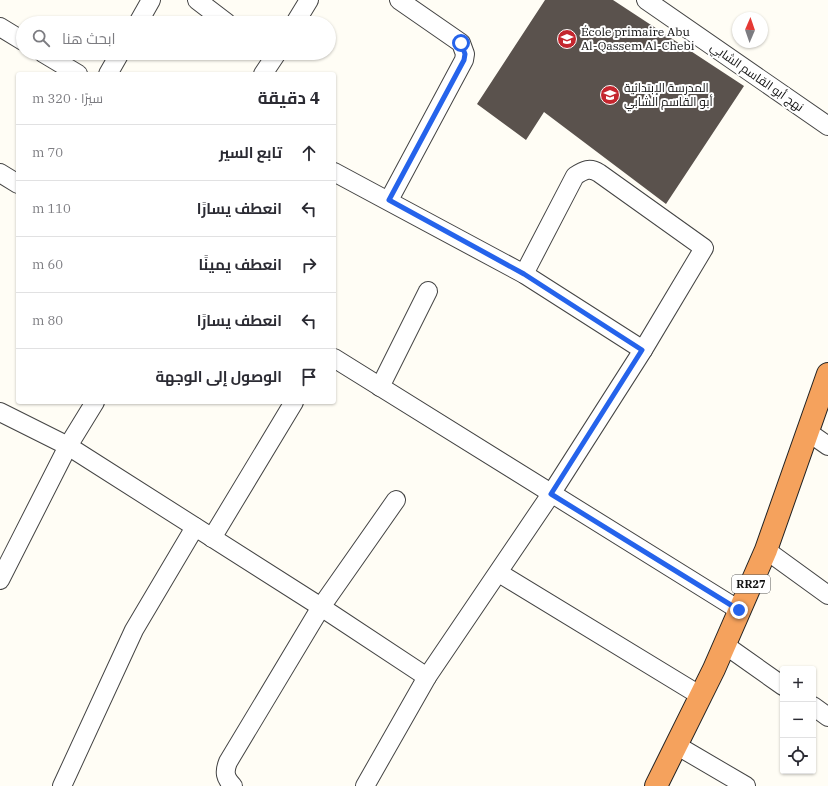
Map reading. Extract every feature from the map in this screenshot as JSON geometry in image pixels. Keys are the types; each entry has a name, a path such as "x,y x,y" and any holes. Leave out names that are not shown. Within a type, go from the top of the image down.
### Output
{"highway":[{"name":"RR27","path":"656,786 725,645 766,550 828,374"}],"street":[{"path":"142,16 151,0"},
{"path":"197,0 218,16"},
{"path":"299,16 309,0"},
{"path":"389,200 464,60 465,54 461,43 399,0"},
{"name":"نهج أبو القاسم الشابي","path":"646,0 828,126"},
{"path":"0,27 16,37"},
{"path":"55,60 75,72"},
{"path":"109,72 116,60"},
{"path":"264,72 270,60"},
{"path":"365,786 427,678 551,494 642,350 704,248 599,173 588,169 575,176 524,274"},
{"path":"336,173 389,200 524,274 642,350"},
{"path":"0,174 16,183"},
{"path":"380,387 428,291"},
{"path":"336,359 739,610"},
{"path":"2,569 68,446 94,404"},
{"path":"212,538 293,404"},
{"path":"0,412 68,446 321,608 427,678"},
{"path":"808,432 828,446"},
{"path":"233,786 226,776 225,770 228,762 321,608 396,500"},
{"path":"62,786 134,630 195,527"},
{"path":"766,550 828,595"},
{"path":"499,573 701,696"},
{"path":"725,645 780,684"},
{"path":"816,708 828,717"},
{"path":"676,745 746,786"}],"building":[{"name":"المدرسة الإبتدائية أبو القاسم الشابي","path":"545,0 613,0 744,86 666,204 544,112 526,140 477,104"}],"place":[{"name":"École primaire Abu Al-Qassem Al-Chebi","path":"567,39"},
{"name":"المدرسة الإبتدائية أبو القاسم الشابي","path":"610,95"}],"route":[{"path":"461,43 465,54 464,60 389,200 524,274 642,350 551,494 739,610"}]}
